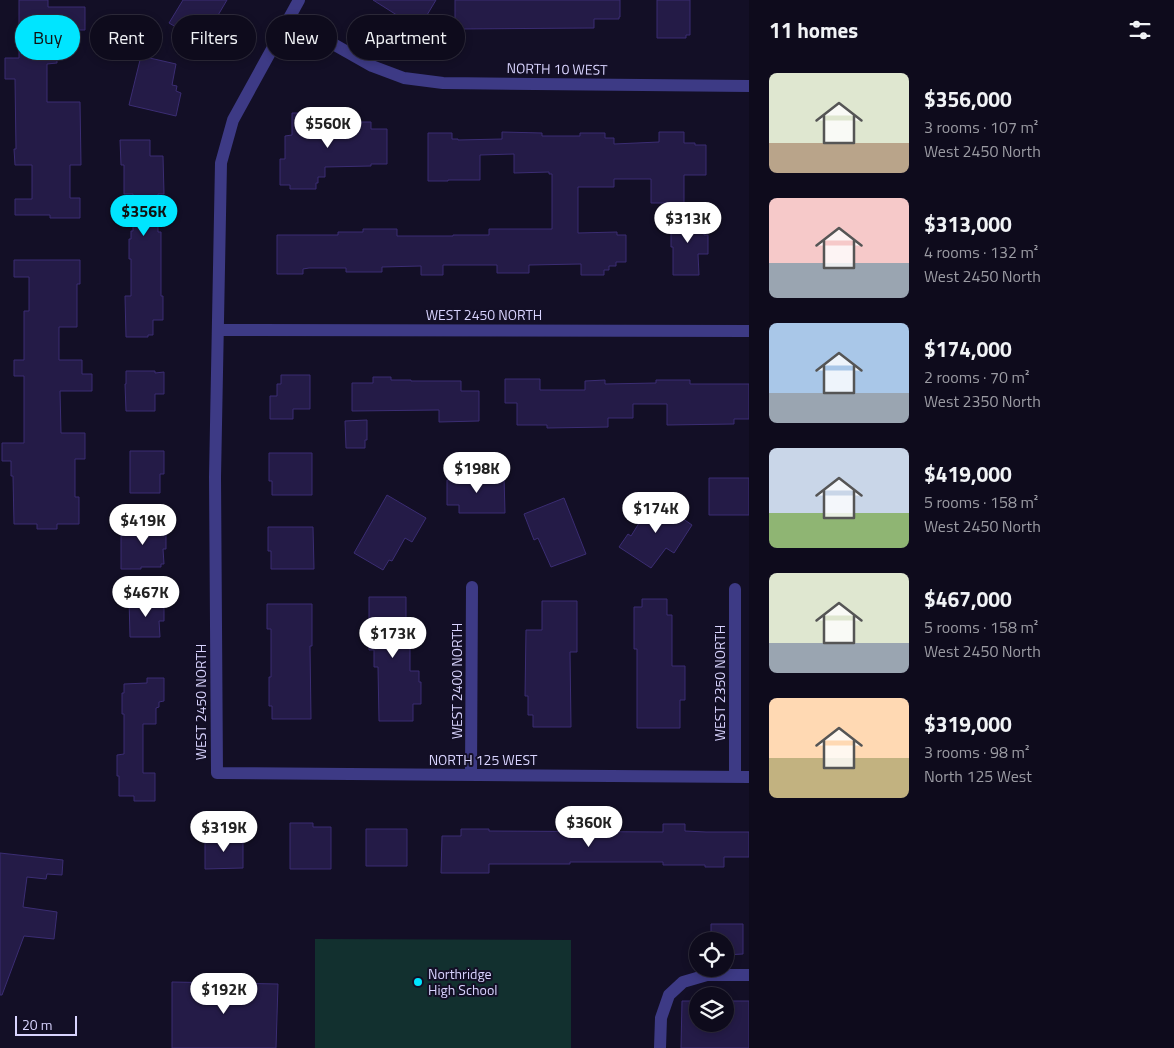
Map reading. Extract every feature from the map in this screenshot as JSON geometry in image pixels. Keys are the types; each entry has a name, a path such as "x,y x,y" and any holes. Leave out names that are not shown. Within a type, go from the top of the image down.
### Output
{"street":[{"name":"WEST 2450 NORTH","path":"291,15 300,0"},
{"name":"NORTH 10 WEST","path":"337,46 372,66 404,78 443,83 749,86"},
{"name":"WEST 2450 NORTH","path":"217,773 215,469 220,163 233,120 266,60"},
{"name":"WEST 2450 NORTH","path":"218,330 749,331"},
{"name":"WEST 2400 NORTH","path":"471,775 472,587"},
{"name":"WEST 2350 NORTH","path":"734,589 734,777"},
{"name":"NORTH 125 WEST","path":"217,773 749,777"},
{"path":"660,1048 661,1018 669,995 683,982 707,975 749,975"}],"green space":[{"path":"315,939 571,940 571,1048 315,1048"}],"building":[{"path":"19,0 48,0 48,7 85,7 85,30 80,30 80,15 19,15"},
{"path":"183,0 227,0 218,15 174,15"},
{"path":"373,0 436,0 427,15 397,15"},
{"path":"455,0 620,0 619,19 594,19 594,28 465,29 465,15 455,15"},
{"path":"657,0 690,0 690,35 686,35 686,38 657,38"},
{"path":"5,58 15,58 15,60 57,60 57,63 47,64 47,102 80,102 81,165 70,165 70,198 80,198 80,218 50,218 50,215 15,215 15,199 32,199 32,165 15,165 15,79 5,79"},
{"path":"140,60 158,60 176,64 172,85 177,86 176,91 181,93 176,116 129,105"},
{"path":"292,113 319,113 319,122 371,122 371,129 387,129 387,164 325,167 325,177 318,177 316,189 290,189 290,185 280,185 280,159 285,159 285,136 292,135"},
{"path":"502,132 542,133 542,136 580,136 580,133 605,133 605,138 614,138 614,144 659,142 659,132 684,132 684,143 706,145 706,175 684,175 684,203 651,203 651,179 614,179 614,187 578,187 578,233 617,232 617,235 626,235 626,262 616,262 616,266 609,266 609,270 604,270 604,275 581,275 581,264 529,265 529,273 497,273 497,265 443,265 443,275 421,275 421,266 382,267 382,272 346,272 346,268 309,268 303,269 303,274 277,274 277,235 338,235 338,232 363,232 363,229 397,229 397,236 453,236 489,235 489,229 552,229 552,174 549,174 549,172 514,173 514,154 480,155 480,180 428,181 428,133 452,133 452,139 458,140 502,139"},
{"path":"120,140 150,140 150,156 163,156 164,194 158,194 158,232 161,232 163,320 153,320 153,335 148,335 148,337 126,337 125,296 131,296 129,239 131,239 131,231 133,231 133,194 124,194 124,165 121,165"},
{"path":"671,215 704,216 704,235 708,235 708,254 698,254 699,275 673,275"},
{"path":"14,260 80,260 80,284 77,284 77,327 59,327 59,360 82,360 82,374 92,374 92,391 60,391 61,433 85,433 85,459 75,459 75,497 79,497 79,524 57,524 57,529 37,529 37,524 14,524 11,461 2,461 2,443 24,443 24,376 14,376 14,360 24,360 24,311 29,311 29,277 14,277"},
{"path":"126,371 164,372 164,394 155,394 155,411 126,411"},
{"path":"281,375 310,375 310,409 293,409 293,419 270,419 270,396 277,396 277,384 281,384"},
{"path":"373,377 391,377 391,380 411,381 461,381 461,391 479,391 479,421 439,422 439,410 352,411 352,383 373,383"},
{"path":"505,379 540,379 540,390 585,390 585,381 605,380 605,384 656,383 656,380 690,380 690,384 749,384 749,419 734,419 734,424 667,425 667,404 633,404 633,418 608,418 608,427 547,428 547,425 517,425 517,403 505,403"},
{"path":"367,420 365,448 346,448 345,421"},
{"path":"130,451 164,451 164,474 160,474 160,493 130,493"},
{"path":"269,453 312,453 312,495 272,495 272,481 269,481"},
{"path":"459,476 504,476 505,513 459,513 459,505 447,505 447,480 459,480"},
{"path":"709,478 749,478 749,515 709,515"},
{"path":"387,495 426,518 412,542 405,538 392,561 389,560 383,570 354,553"},
{"path":"564,498 586,554 551,567 538,538 534,540 524,514"},
{"path":"654,499 692,525 674,553 666,548 651,568 619,547 628,534 631,536"},
{"path":"166,525 166,549 163,549 164,564 161,564 161,567 121,569 121,526"},
{"path":"268,527 313,527 314,569 271,569 271,551 268,551"},
{"path":"369,597 406,597 406,624 410,624 410,671 419,671 419,682 421,682 421,704 413,704 413,721 379,721 378,667 374,667 374,650 369,650"},
{"path":"129,599 164,600 164,621 159,621 160,637 130,637"},
{"path":"642,599 667,599 667,615 672,615 672,666 685,666 685,700 680,700 680,728 637,728 637,649 634,649 634,607 642,607"},
{"path":"542,601 577,601 577,652 570,652 571,727 533,727 533,715 528,715 528,696 525,696 526,630 542,630"},
{"path":"267,604 312,604 312,646 310,646 311,719 272,719 272,706 269,706 271,629 267,629"},
{"path":"147,678 164,678 164,701 159,702 159,707 156,708 156,724 143,724 143,773 155,773 155,801 134,801 134,796 119,796 117,755 124,754 122,693 124,693 124,684 147,683"},
{"path":"290,823 313,823 313,827 331,827 331,869 290,869"},
{"path":"663,824 685,824 685,831 749,832 749,857 724,857 724,867 663,865 663,862 570,862 570,864 489,864 489,873 441,873 442,836 461,836 461,829 489,829 489,831 663,832"},
{"path":"366,829 407,829 407,866 366,866"},
{"path":"205,837 243,837 243,868 205,869"},
{"path":"0,853 63,860 62,875 47,874 46,879 27,877 23,907 57,912 54,939 24,936 2,995 0,995"},
{"path":"711,924 743,924 743,954 734,954 734,932 711,932"},
{"path":"172,982 278,984 276,1048 172,1048"},
{"path":"682,1001 689,1001 689,1032 734,1032 734,1001 749,1001 749,1048 681,1048"}],"place":[{"name":"Northridge High School","path":"418,982"}]}
